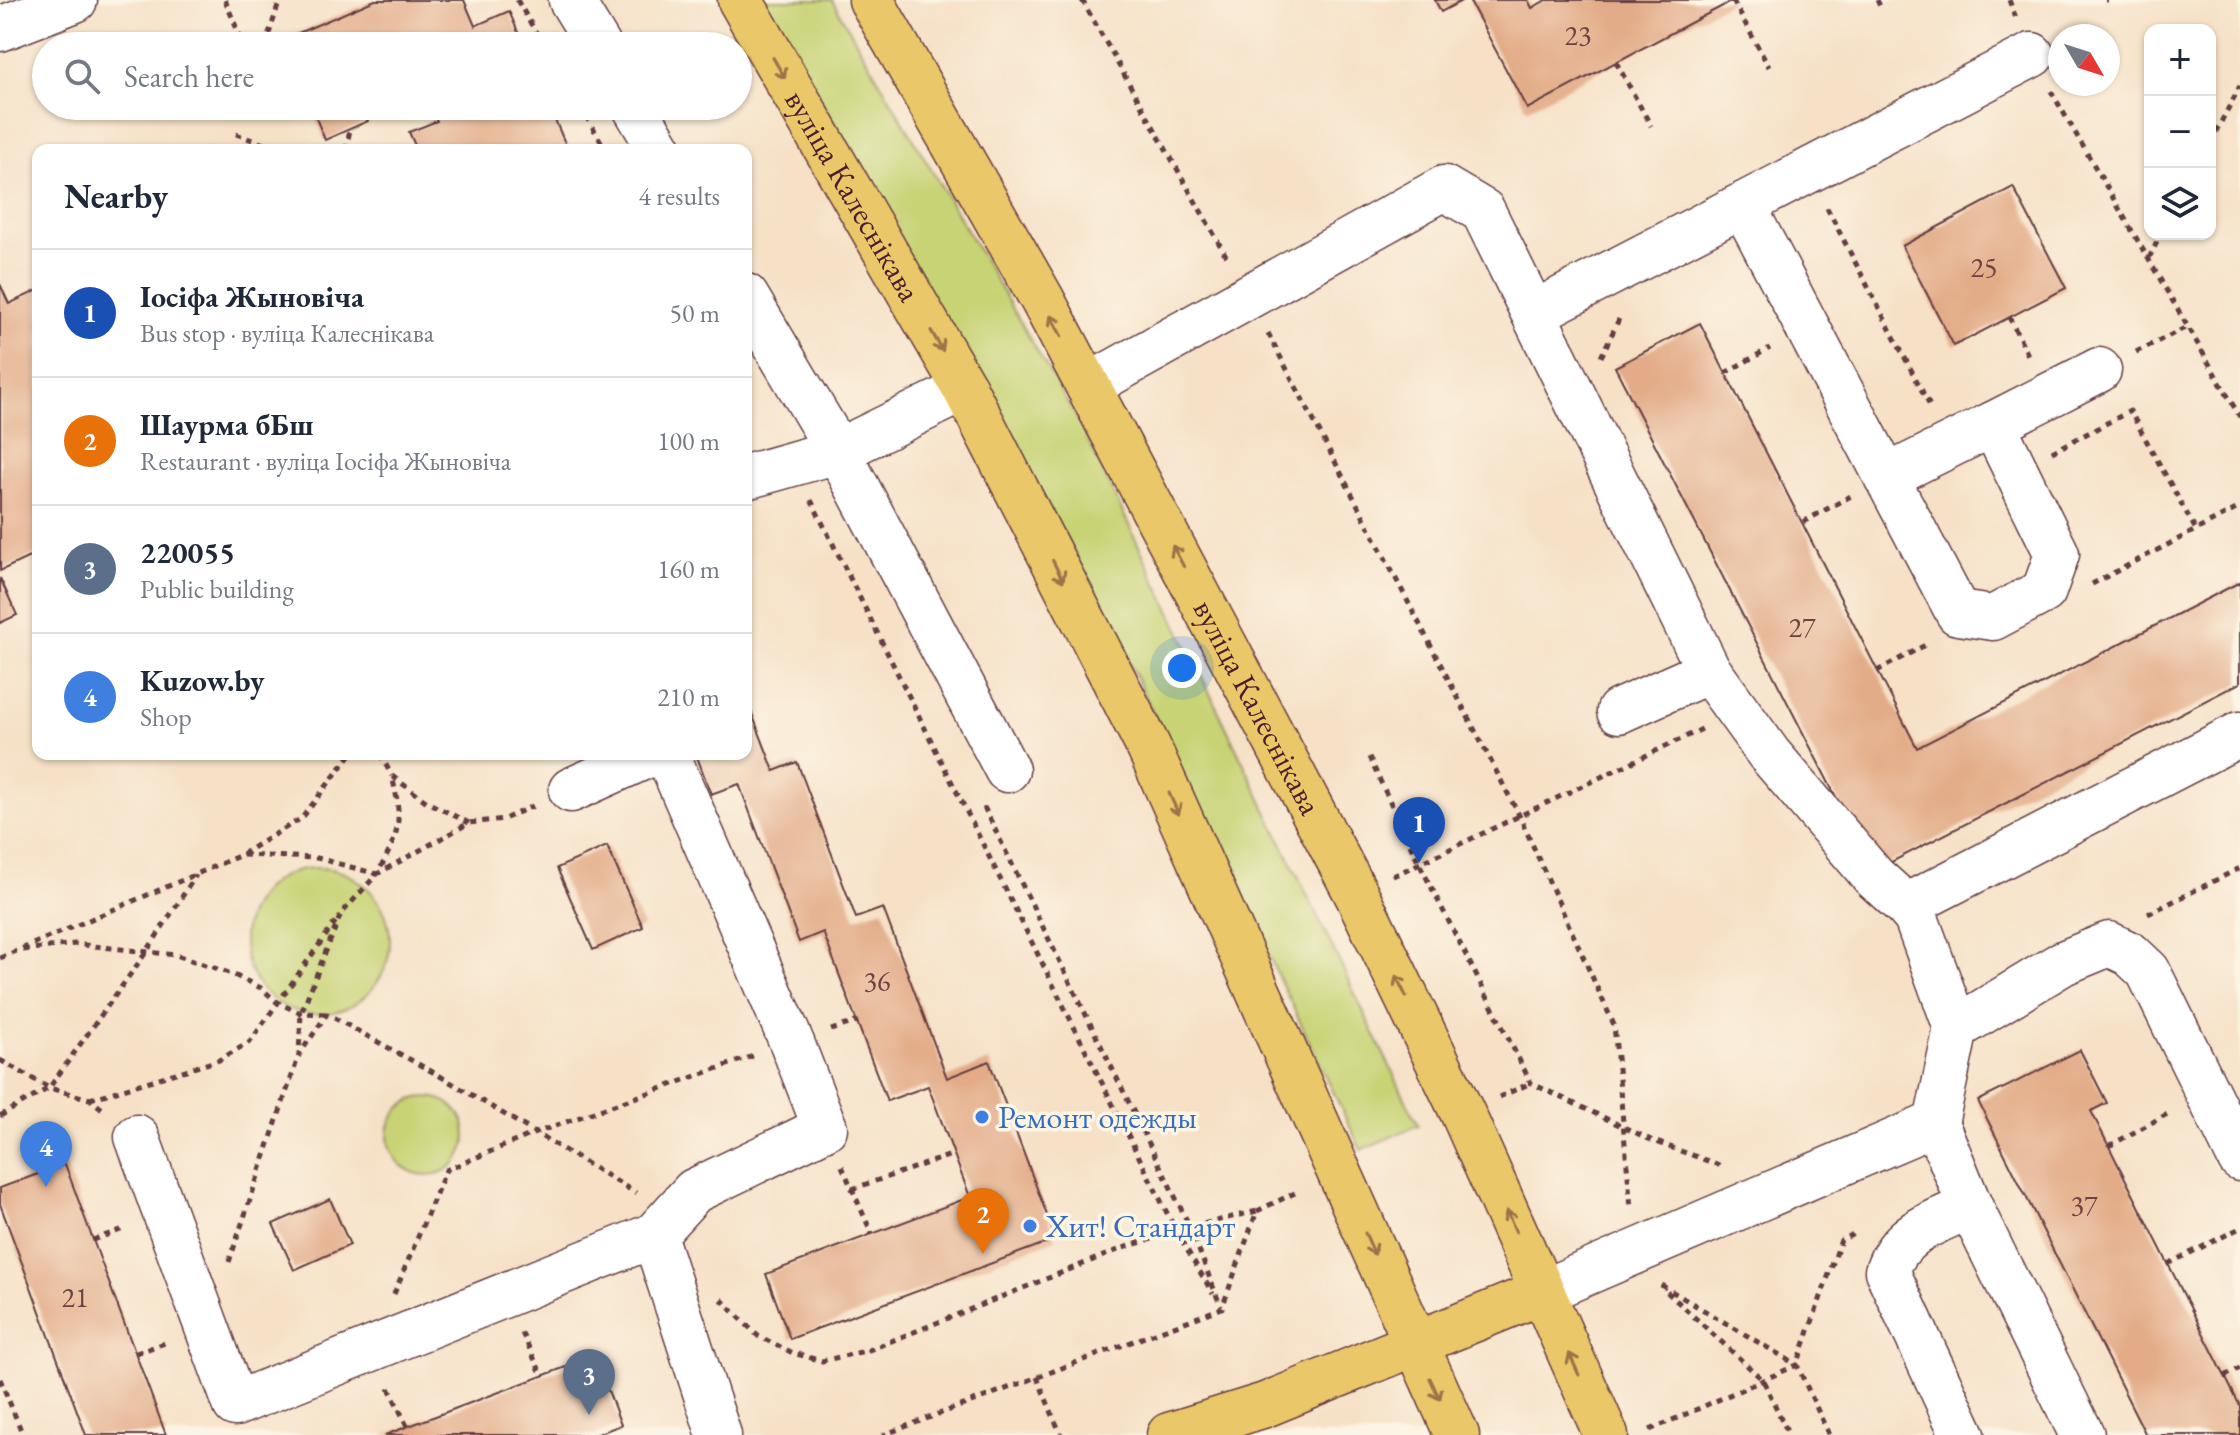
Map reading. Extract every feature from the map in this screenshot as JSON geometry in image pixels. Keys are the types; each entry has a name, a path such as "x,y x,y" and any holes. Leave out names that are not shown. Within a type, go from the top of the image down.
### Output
{"main road":[{"name":"вуліца Калеснікава","path":"740,0 965,389 1149,748 1413,1343 1457,1435"},
{"name":"вуліца Калеснікава","path":"871,0 1042,299 1357,895 1463,1114 1606,1435"},
{"path":"1169,1435 1265,1405 1542,1292"}],"lane":[{"path":"0,29 75,0"},
{"path":"571,0 590,32"},
{"path":"1534,313 1808,171 2040,69"},
{"path":"642,120 656,144"},
{"path":"1088,386 1444,188 1483,211 1709,671 1769,754 1874,877 1916,918 1956,1028 1936,1123 1970,1206 2082,1435"},
{"path":"1743,205 1958,613 1993,618 2044,591 2057,554 1993,424"},
{"path":"752,306 838,451 994,785"},
{"path":"1886,477 2099,370"},
{"path":"752,475 838,451 965,389"},
{"path":"1619,711 1709,671"},
{"path":"1906,906 2240,734"},
{"path":"571,790 638,760"},
{"path":"137,1137 235,1404 654,1235 694,1191 825,1128 792,1043 670,760"},
{"path":"1956,1028 2063,963 2109,944 2130,954 2148,971 2240,1159"},
{"path":"1542,1292 1936,1123"},
{"path":"1963,1435 1887,1271 1892,1254 1906,1238 1970,1206"},
{"path":"654,1235 719,1435"}],"path":[{"path":"225,0 238,32"},
{"path":"270,32 280,0"},
{"path":"517,0 536,32"},
{"path":"1082,0 1250,298 1519,815 1614,1025 1632,1217"},
{"path":"1877,0 1882,10"},
{"path":"1733,1 1769,67"},
{"path":"1616,62 1651,126"},
{"path":"2040,69 2240,417"},
{"path":"2216,132 2240,86"},
{"path":"588,120 602,144"},
{"path":"347,144 350,129"},
{"path":"236,134 264,144"},
{"path":"1808,171 1951,446"},
{"path":"2148,259 2158,240"},
{"path":"1579,405 1650,253"},
{"path":"1725,373 1806,326"},
{"path":"2099,370 2187,327"},
{"path":"2016,470 2130,411 2196,530"},
{"path":"793,464 1176,1231 1222,1308"},
{"path":"1803,522 1886,477"},
{"path":"2044,591 2081,589 2240,507"},
{"path":"1877,671 1935,640 1958,613"},
{"path":"1357,895 1711,725"},
{"path":"1369,757 1531,1083 1651,1140 1783,1188"},
{"path":"0,958 241,855 302,818 346,760"},
{"path":"90,1099 219,1060 250,1042 341,914 377,874 388,855 401,811 392,776 383,760"},
{"path":"392,776 427,802 469,823"},
{"path":"994,785 1190,1227 1222,1308"},
{"path":"241,855 317,858 377,874 469,823 504,819 571,790"},
{"path":"2109,944 2136,920 2240,868"},
{"path":"0,1116 49,1088 147,951 196,874"},
{"path":"299,1055 301,1013 341,914"},
{"path":"17,950 75,944 176,955 232,974 261,988 278,1003 301,1013 327,1014 440,1076 637,1194 654,1235"},
{"path":"206,1328 299,1055 327,1014"},
{"path":"371,1349 446,1170 535,1133 792,1043"},
{"path":"0,1060 49,1088 90,1099 137,1137"},
{"path":"1490,1100 1531,1083"},
{"path":"2109,1146 2208,1092"},
{"path":"825,1128 872,1234"},
{"path":"852,1189 954,1154"},
{"path":"711,1289 758,1336 793,1353 822,1361 869,1350 1123,1248 1190,1227 1257,1211 1299,1191"},
{"path":"883,1435 1222,1308 1257,1211"},
{"path":"1650,1430 1797,1365 1841,1240 1868,1227"},
{"path":"2168,1264 2240,1228"},
{"path":"1789,1435 1763,1380 1660,1285 1797,1365 1829,1435"},
{"path":"2225,1376 2240,1368"},
{"path":"1037,1377 1061,1435"},
{"path":"0,1379 23,1435"}],"green space":[{"path":"759,0 832,0 1080,424 1418,1125 1361,1150 1093,587 826,109"},
{"path":"317,868 345,873 369,889 385,913 390,941 385,969 369,993 345,1009 317,1014 289,1009 265,993 249,969 244,941 249,913 265,889 289,873"},
{"path":"427,1097 442,1100 459,1114 466,1136 463,1151 449,1168 427,1175 412,1172 395,1158 388,1136 391,1121 405,1104"}],"building":[{"path":"375,0 464,0 475,26 509,11 518,32 301,32"},
{"path":"1435,0 1463,0 1441,12"},
{"path":"1469,0 1528,0 1532,8 1546,0 1734,0 1527,109"},
{"path":"317,120 368,121 325,140"},
{"path":"555,120 565,144 414,144 409,132 437,121"},
{"path":"2013,187 2066,288 1954,346 1902,246"},
{"path":"0,284 9,304 32,293 32,556 0,571"},
{"path":"1700,323 1917,748 2240,582 2240,683 1874,871 1615,367"},
{"path":"0,578 17,615 0,623"},
{"path":"752,714 774,771 797,762 856,918 883,908 947,1078 989,1061 1056,1239 790,1339 766,1274 970,1197 928,1086 887,1101 823,932 799,942 739,784 711,794 698,760 752,760"},
{"path":"607,846 643,927 593,950 557,868"},
{"path":"2080,1050 2107,1103 2091,1111 2240,1406 2240,1435 2146,1435 1978,1101"},
{"path":"65,1164 166,1435 86,1435 0,1204 0,1188"},
{"path":"330,1199 350,1245 294,1270 273,1224"},
{"path":"595,1356 621,1425 595,1435 385,1435"}],"place":[{"name":"Іосіфа Жыновіча","path":"1419,863"},
{"name":"Ремонт одежды","path":"982,1117"},
{"name":"Kuzow.by","path":"46,1187"},
{"name":"Хит! Стандарт","path":"1030,1226"},
{"name":"Шаурма бБш","path":"983,1254"},
{"name":"220055","path":"589,1415"}]}
